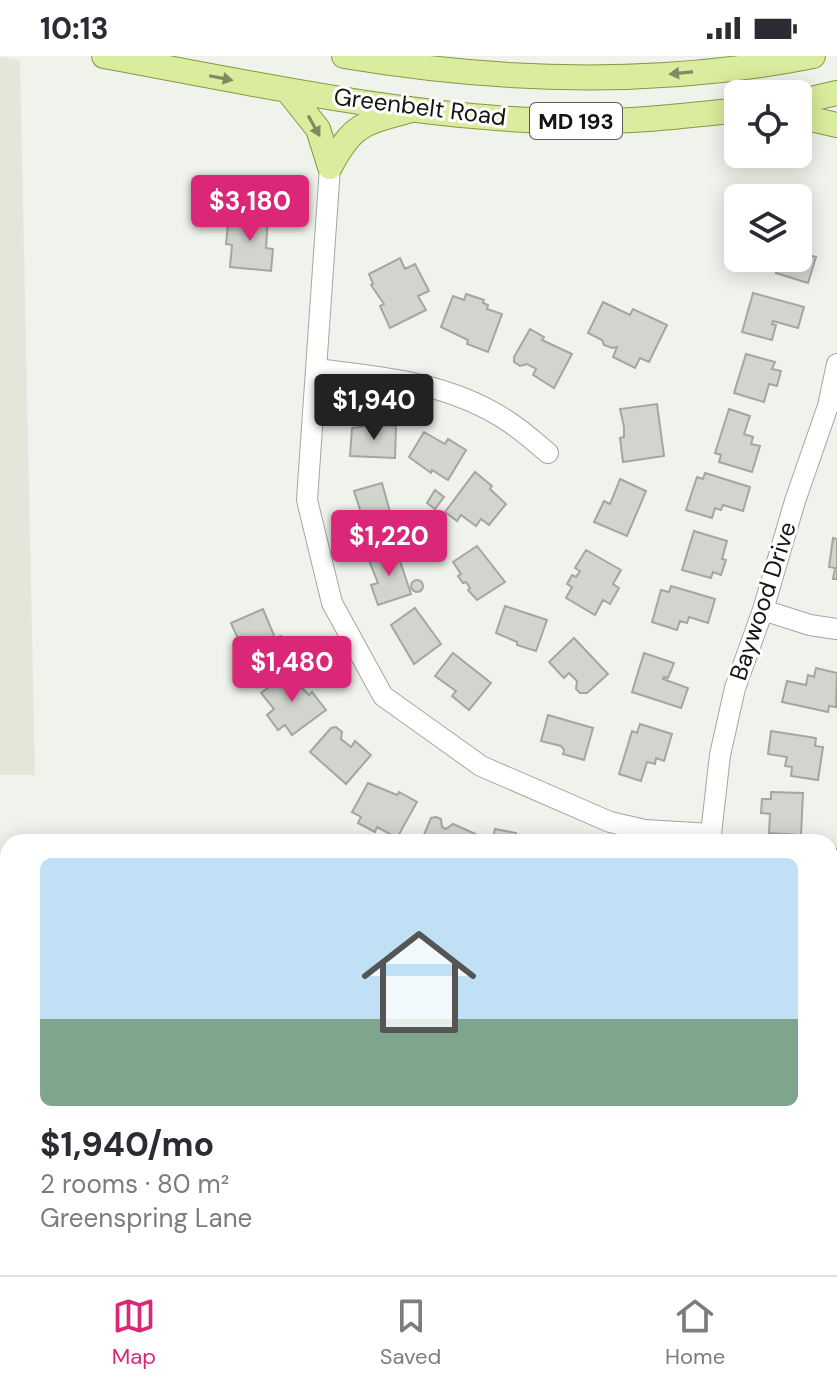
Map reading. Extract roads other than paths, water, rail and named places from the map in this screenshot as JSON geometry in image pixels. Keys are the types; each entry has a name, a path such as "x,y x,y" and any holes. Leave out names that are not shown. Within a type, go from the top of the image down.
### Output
{"main road":[{"name":"Greenbelt Road","path":"104,56 287,90 414,109 550,121 599,121 724,111"},
{"name":"Greenbelt Road","path":"344,56 437,70 604,79 731,69 813,56"},
{"path":"287,90 318,129 330,167"},
{"path":"812,99 837,93"},
{"path":"330,167 343,142 360,126 414,109"},
{"path":"812,119 837,125"}],"street":[{"path":"330,167 307,500 332,603 383,696 481,766 597,816 645,830 678,834"},
{"name":"Baywood Drive","path":"713,834 727,720 735,688 763,610 795,501 832,407 837,364"},
{"path":"316,369 408,380 456,394 511,423 548,453"},
{"path":"763,610 810,625 837,629"}]}
